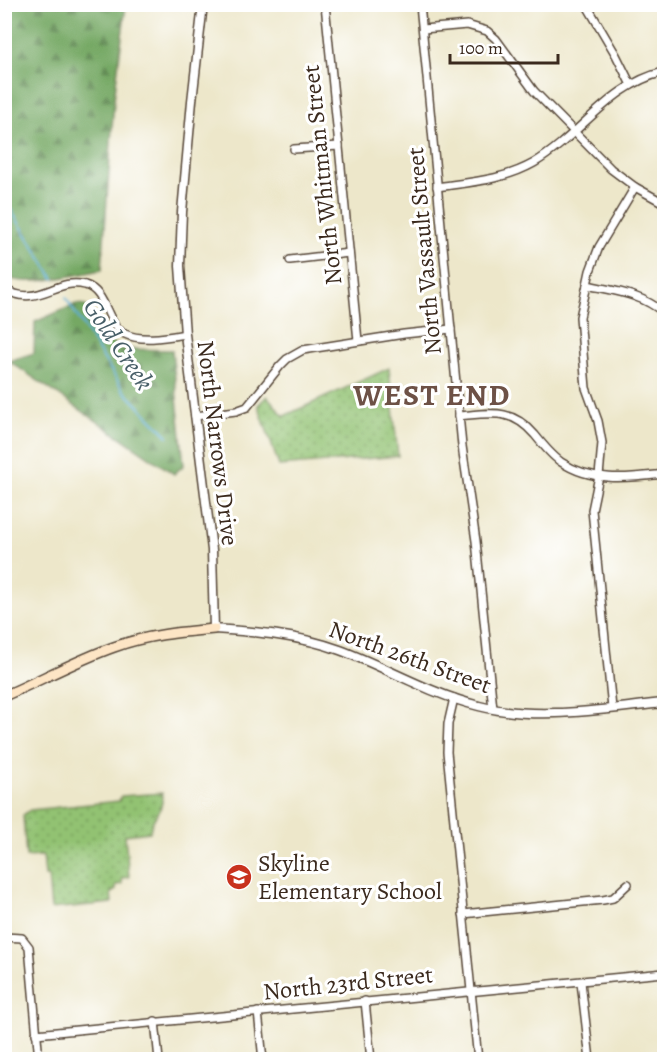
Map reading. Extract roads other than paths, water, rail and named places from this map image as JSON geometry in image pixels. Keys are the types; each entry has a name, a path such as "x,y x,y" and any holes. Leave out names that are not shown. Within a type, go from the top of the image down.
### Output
{"main road":[{"path":"4,696 114,647 179,632 214,629"}],"street":[{"name":"North Narrows Drive","path":"203,4 180,243 185,334 214,571 214,629"},
{"name":"North Whitman Street","path":"325,4 358,341"},
{"name":"North Vassault Street","path":"420,4 459,416 476,541 493,709"},
{"path":"586,4 630,85"},
{"path":"423,29 469,25 487,31 500,45 529,86 611,169 635,188 664,203"},
{"path":"438,187 494,179 513,173 541,159 574,133 609,100 630,85 664,72"},
{"path":"294,149 339,146"},
{"path":"612,708 592,510 602,457 601,434 586,388 580,317 592,265 605,234 635,188"},
{"path":"290,260 349,253"},
{"path":"4,289 21,296 29,296 40,295 70,284 86,285 100,297 115,325 127,335 146,338 185,334"},
{"path":"587,285 635,296 655,305 664,314"},
{"path":"195,416 236,411 247,407 280,366 295,354 314,348 451,329"},
{"path":"459,416 502,413 516,418 562,462 585,473 622,478 664,474"},
{"name":"North 26th Street","path":"214,629 259,632 307,640 339,649 454,698 493,709 547,713 664,703"},
{"path":"454,698 448,724 447,752 478,1059"},
{"path":"463,914 603,900 613,898 628,884"},
{"path":"4,937 22,938 29,947 39,1059"},
{"name":"North 23rd Street","path":"36,1034 664,973"},
{"path":"581,982 590,1059"},
{"path":"365,1001 371,1059"},
{"path":"258,1012 263,1059"},
{"path":"155,1021 159,1059"}],"waterway":[{"name":"Gold Creek","path":"4,199 54,279"},
{"name":"Gold Creek","path":"66,298 124,391 168,436"}],"place":[{"name":"Skyline Elementary School","path":"239,877"}],"district":[{"name":"WEST END","path":"432,395"}]}
